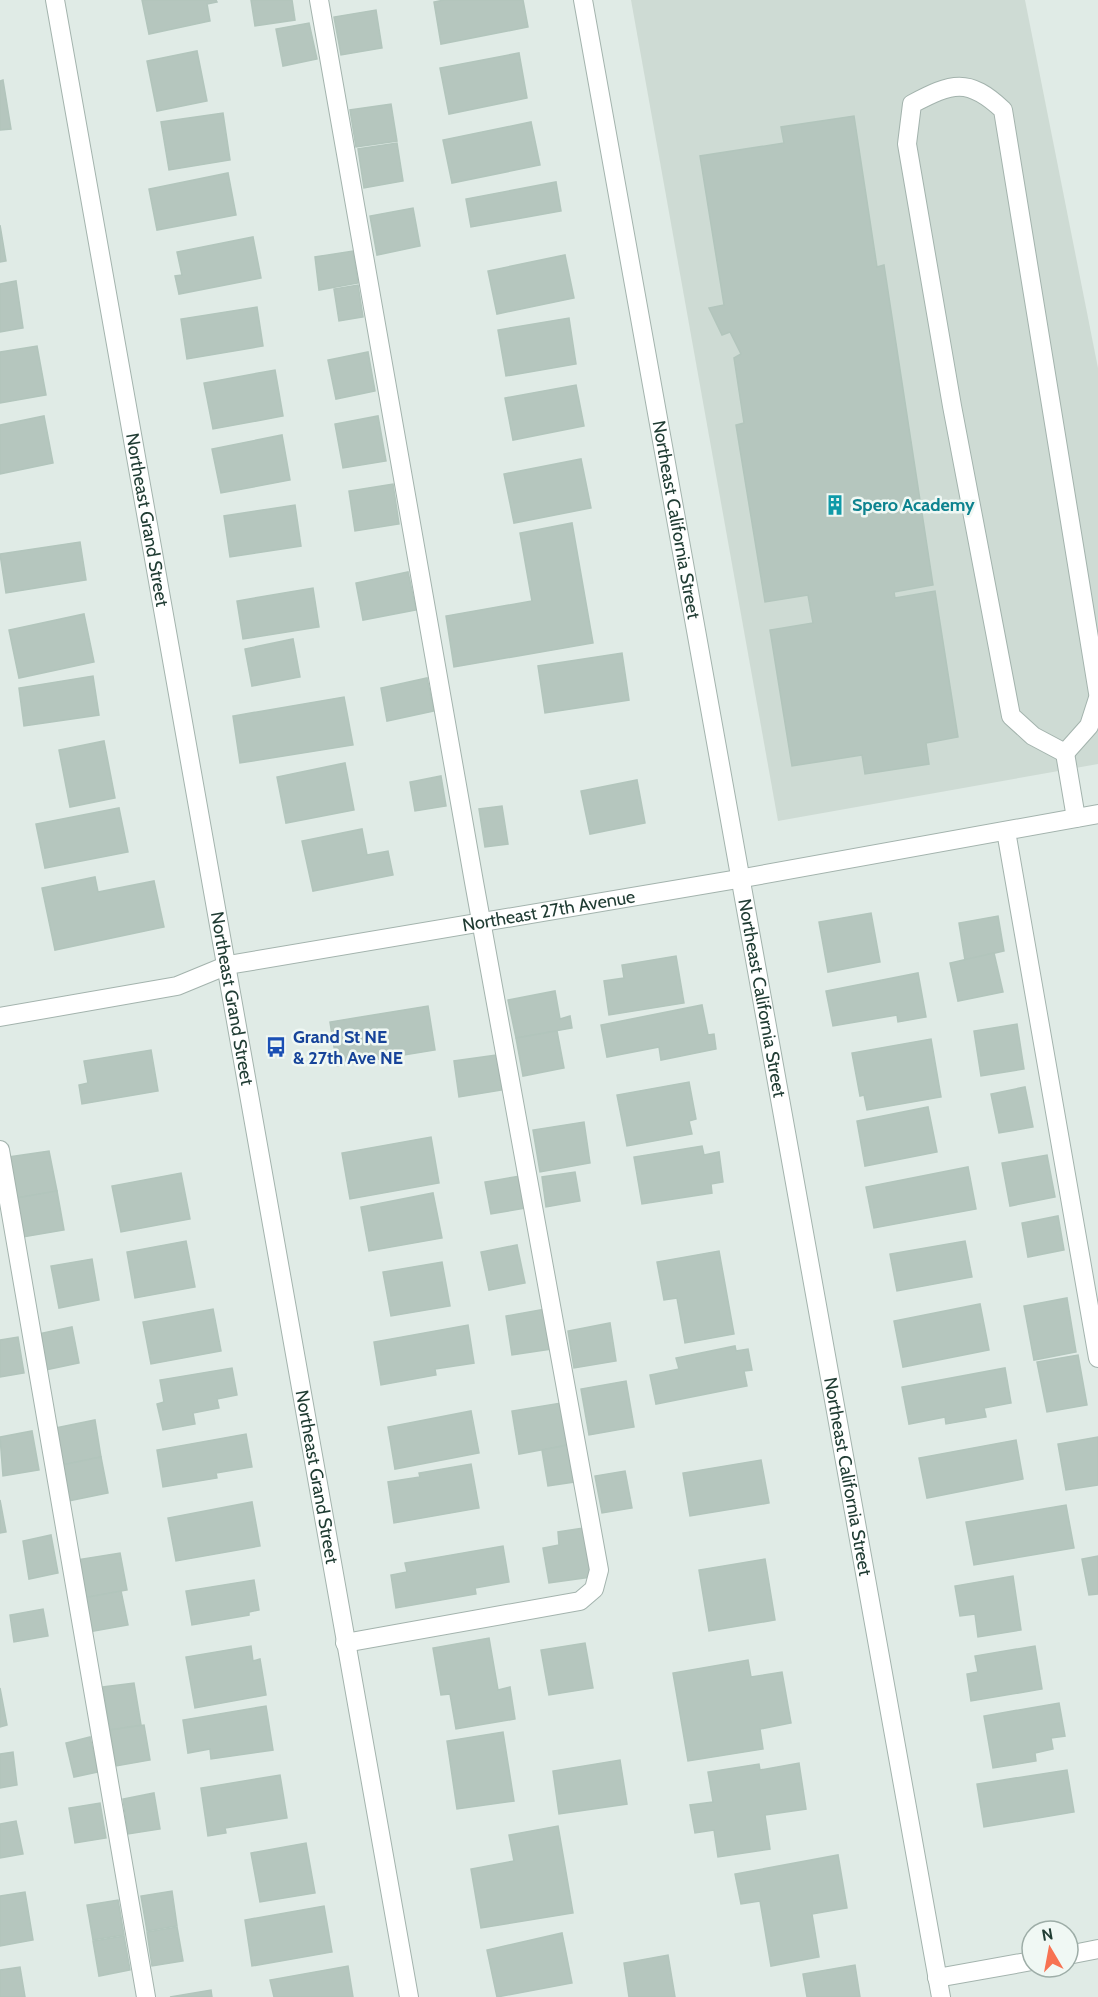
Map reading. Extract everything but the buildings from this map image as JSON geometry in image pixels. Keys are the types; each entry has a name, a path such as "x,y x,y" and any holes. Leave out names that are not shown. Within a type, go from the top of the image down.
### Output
{"street":[{"name":"Northeast Grand Street","path":"55,0 228,965 345,1643 409,1997"},
{"path":"319,0 481,922 599,1570 594,1589 580,1601 345,1643"},
{"name":"Northeast California Street","path":"583,0 738,879 941,1997"},
{"path":"1065,753 1033,736 1011,716 952,406 907,144 912,104 946,86 983,91 1003,110 1098,693"},
{"path":"1065,753 1089,726 1098,698"},
{"path":"1065,753 1076,818"},
{"name":"Northeast 27th Avenue","path":"0,1017 177,986 228,965 738,879 1098,814"},
{"path":"1005,831 1098,1358"},
{"path":"0,1150 146,1997"},
{"path":"1080,1953 1098,1950"},
{"path":"937,1978 1020,1963"}],"shaded area":[{"path":"631,0 1025,0 1098,368 1098,764 778,821"}],"place":[{"name":"Spero Academy","path":"835,505"},
{"name":"Grand St NE & 27th Ave NE","path":"276,1047"}]}
